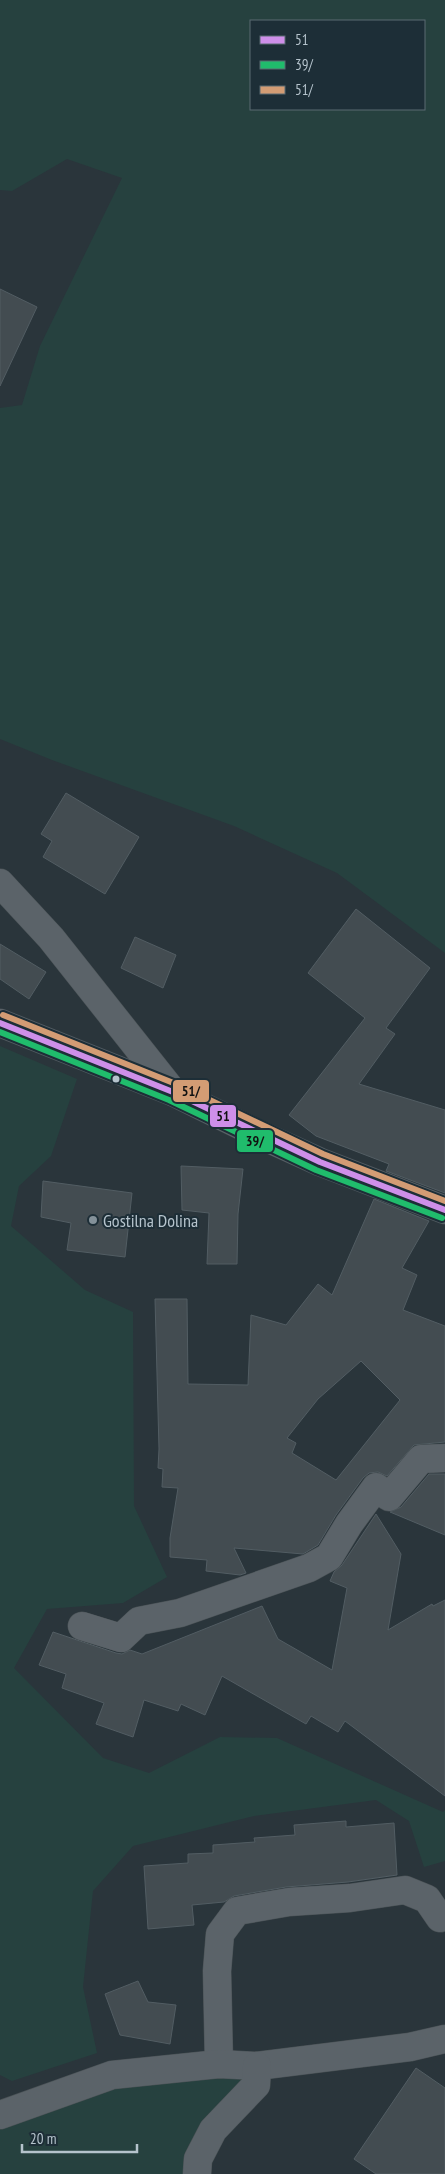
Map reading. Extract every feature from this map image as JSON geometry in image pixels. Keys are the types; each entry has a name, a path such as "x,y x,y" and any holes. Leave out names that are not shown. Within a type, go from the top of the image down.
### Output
{"main road":[{"path":"0,1023 173,1092 320,1162 445,1210"}],"street":[{"path":"0,882 51,938 173,1092"},
{"path":"82,1626 121,1638 138,1621 180,1613 309,1568 329,1557 349,1524 376,1487 389,1497 421,1459 445,1458"},
{"path":"219,2064 217,1972 220,1934 237,1911 288,1902 350,1898 405,1890 427,1899 440,1918"},
{"path":"0,2116 112,2075 219,2064 257,2066 410,2046 445,2039"},
{"path":"197,2174 198,2159 213,2130 256,2085 257,2066"}],"green space":[{"path":"0,0 445,0 445,953 337,873 234,826 52,760 0,739 0,408 22,405 40,346 122,178 67,159 12,191 0,190"},
{"path":"0,1046 77,1079 51,1156 19,1186 11,1226 85,1290 133,1312 134,1506 167,1577 123,1603 47,1609 14,1668 103,1758 149,1773 220,1737 277,1738 443,1812 445,1810 445,1861 424,1867 409,1821 376,1800 254,1816 133,1846 93,1891 83,1987 97,2053 12,2081 0,2075"},
{"path":"257,2066 199,2174 0,2174 0,2115 112,2075"}],"building":[{"path":"0,289 37,307 0,386"},
{"path":"66,793 139,837 105,894 43,857 52,841 41,834"},
{"path":"356,909 430,968 386,1028 395,1034 359,1084 445,1110 445,1193 386,1171 389,1164 316,1136 289,1115 365,1018 308,973"},
{"path":"135,937 176,955 163,988 121,968"},
{"path":"0,944 46,972 29,999 0,979"},
{"path":"181,1166 243,1169 238,1214 237,1264 207,1264 209,1213 182,1210"},
{"name":"Gostilna Dolina","path":"43,1181 132,1193 125,1257 67,1250 71,1223 41,1217"},
{"path":"374,1199 429,1221 402,1268 417,1275 403,1310 445,1326 445,1442 414,1445 387,1476 378,1472 369,1473 363,1478 336,1515 318,1545 303,1554 234,1548 246,1573 240,1575 206,1571 207,1560 170,1557 170,1538 178,1488 162,1487 163,1469 158,1468 155,1299 187,1299 188,1384 248,1385 251,1315 286,1325 318,1284 332,1295","holes":["361,1361 400,1400 336,1480 292,1453 296,1443 287,1438 318,1399"]},
{"path":"429,1474 445,1474 445,1535 390,1512 401,1507"},
{"path":"376,1514 401,1554 388,1630 432,1604 433,1606 445,1600 445,1796 345,1721 338,1732 311,1716 306,1724 222,1676 205,1715 181,1704 178,1711 144,1700 133,1737 96,1724 104,1703 62,1688 66,1674 39,1665 53,1632 116,1653 122,1654 130,1650 142,1654 262,1606 278,1639 332,1670 347,1588 330,1581 334,1572 342,1565"},
{"path":"346,1821 346,1827 394,1823 397,1875 348,1882 286,1887 234,1896 224,1902 192,1905 194,1925 148,1929 144,1866 188,1863 188,1854 213,1853 213,1845 255,1842 254,1838 295,1835 294,1825"},
{"path":"138,1981 148,2002 176,2005 170,2044 120,2035 105,1994"},
{"path":"416,2068 445,2088 445,2174 376,2174 354,2159"}],"transit line":[{"name":"51/","path":"3,1015 176,1084 323,1154 445,1201"},
{"name":"51","path":"0,1023 173,1092 320,1162 445,1210"},
{"name":"39/","path":"0,1032 169,1100 316,1170 442,1218"}],"place":[{"name":"Gostilna Dolina","path":"93,1220"}]}
